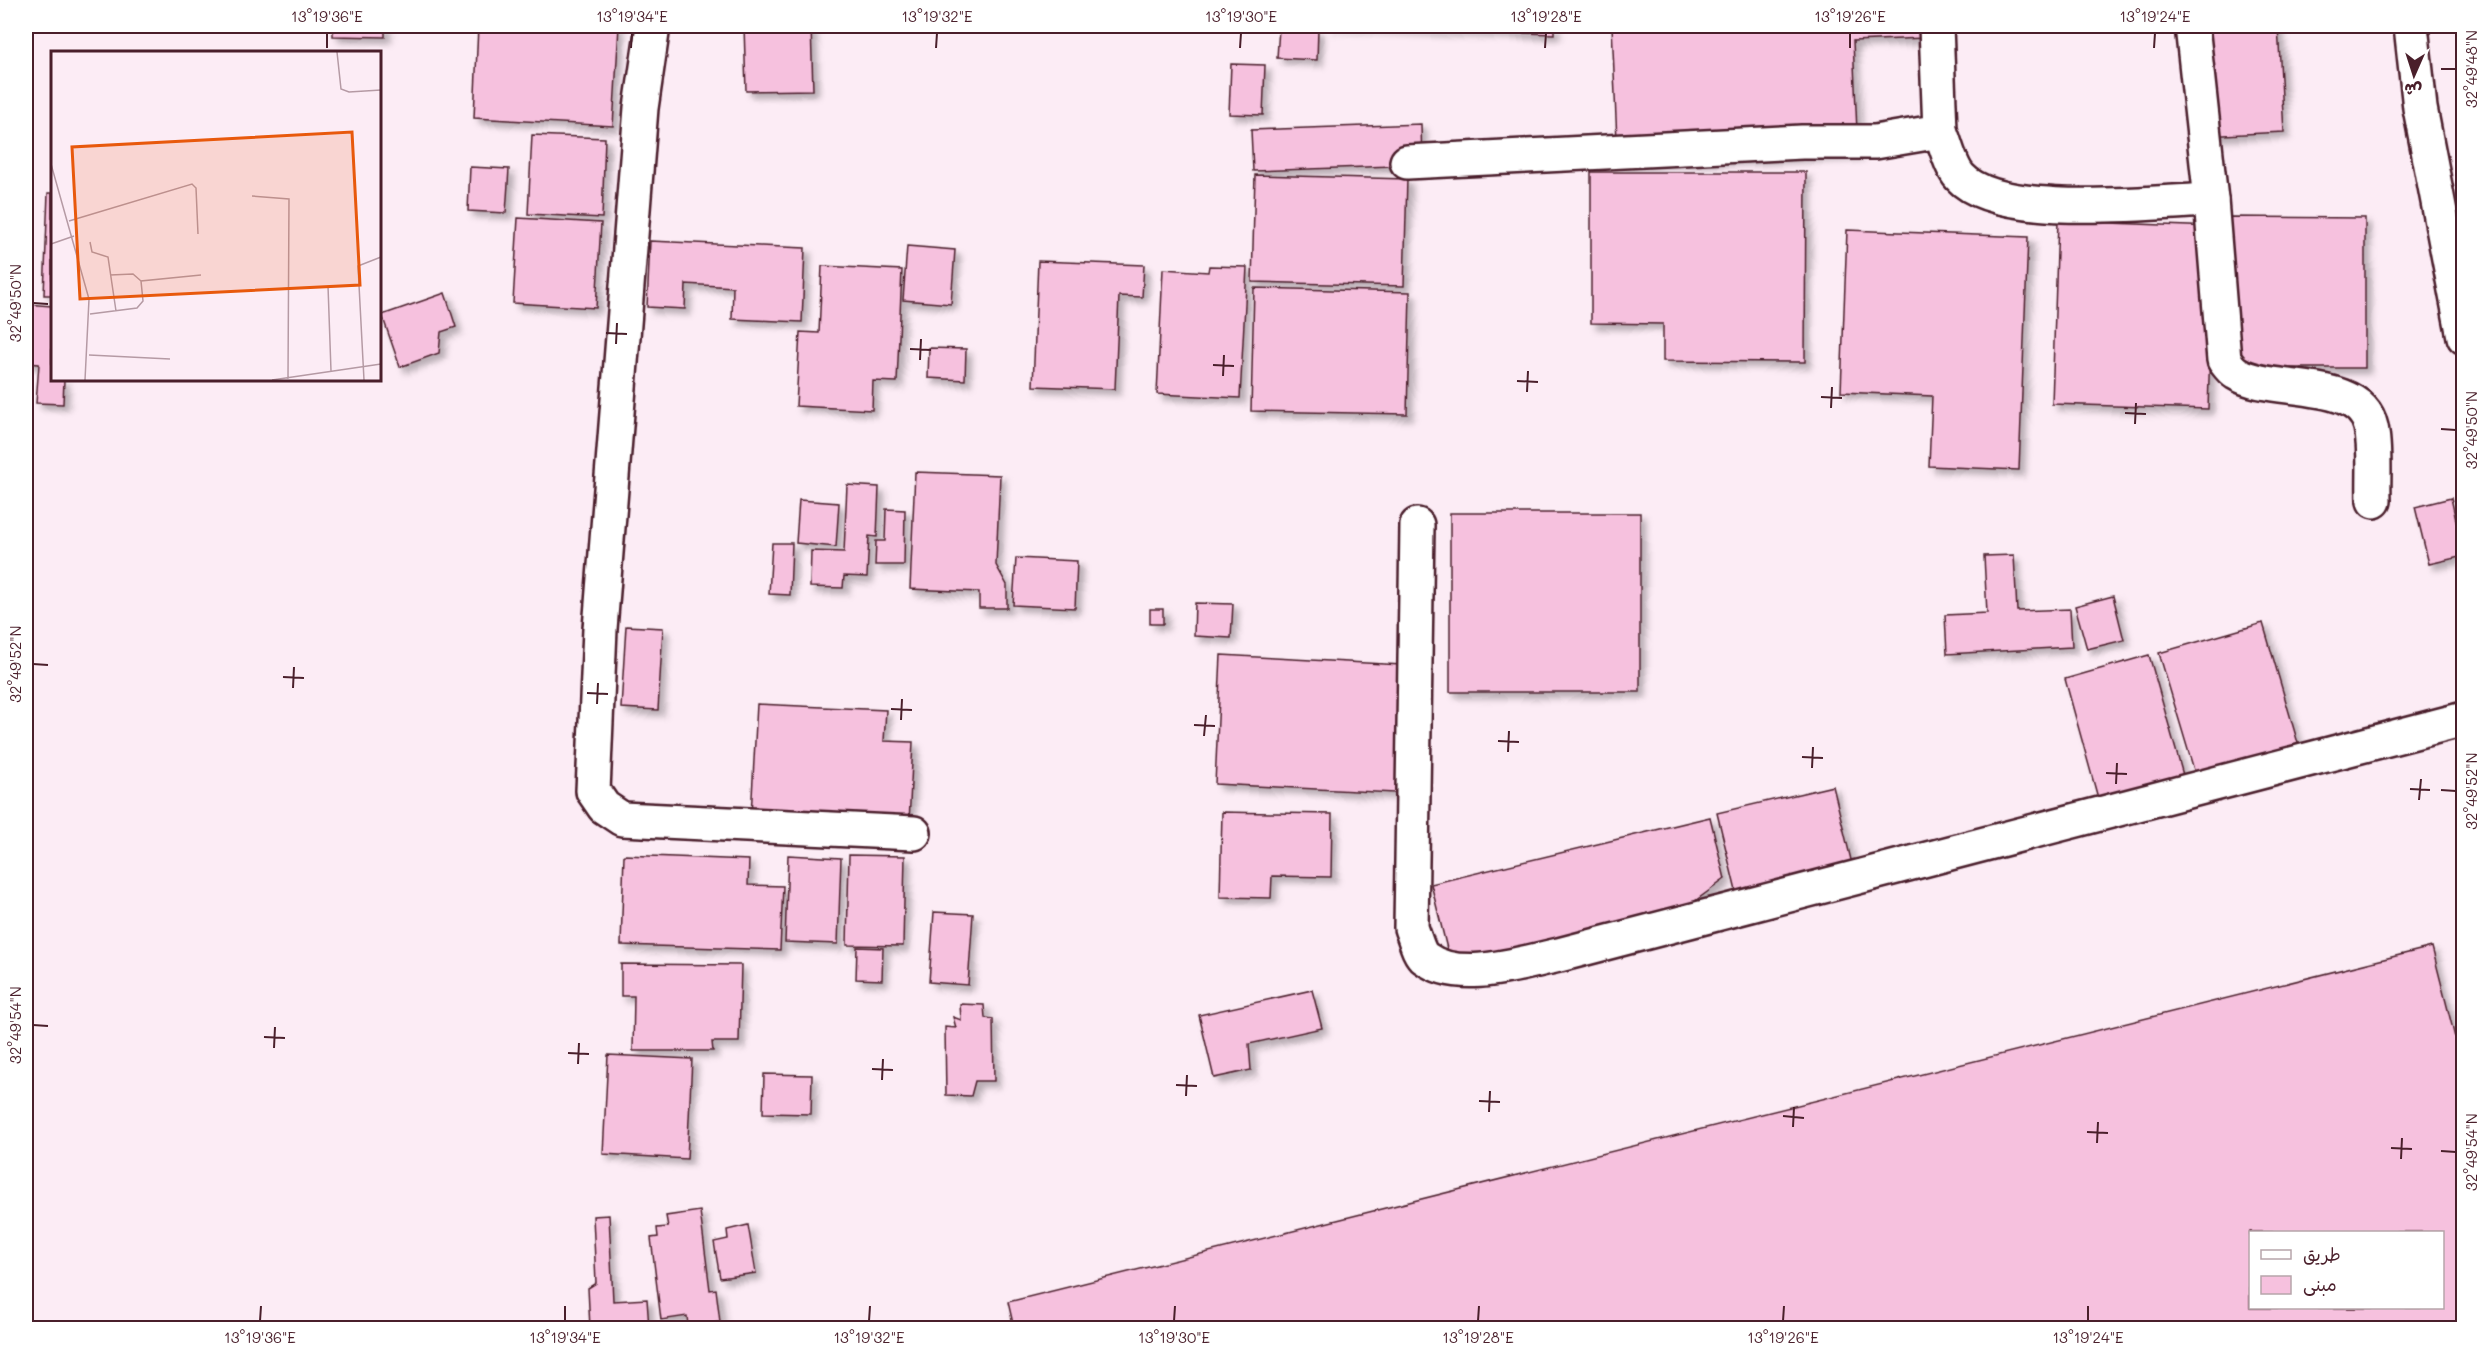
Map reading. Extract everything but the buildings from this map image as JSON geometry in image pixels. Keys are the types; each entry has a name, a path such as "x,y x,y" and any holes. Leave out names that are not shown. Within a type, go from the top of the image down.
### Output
{"street":[{"path":"652,26 640,120 600,629 593,791 604,807 622,819 914,833"},
{"path":"1936,26 1940,131 1959,175 1970,186 2011,199 2064,206 2211,200"},
{"path":"2192,26 2211,200 2224,360 2235,373 2247,378 2275,385 2325,390 2346,399 2362,410 2371,425 2374,501"},
{"path":"2411,26 2420,108 2463,337"},
{"path":"1407,162 1802,142 1875,142 1940,131"},
{"path":"1417,525 1412,928 1423,957 1444,968 1480,971 1559,955 2463,719"}]}
